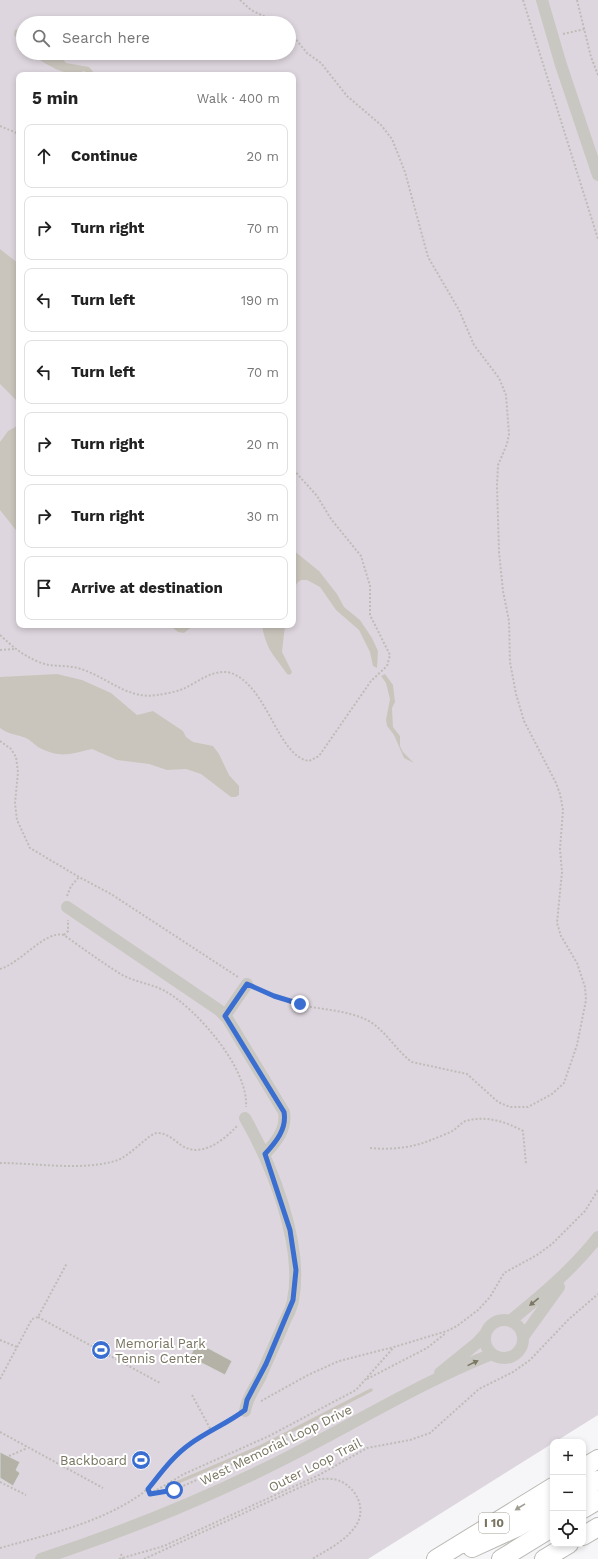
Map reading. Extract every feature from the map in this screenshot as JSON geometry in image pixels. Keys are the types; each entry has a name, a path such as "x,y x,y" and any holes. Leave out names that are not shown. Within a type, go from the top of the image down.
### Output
{"highway":[{"path":"586,1466 598,1459"},
{"path":"586,1487 598,1480"},
{"name":"I 10","path":"436,1559 550,1489"},
{"path":"586,1507 598,1500"},
{"path":"446,1559 518,1528 550,1509"},
{"path":"586,1534 598,1527"},
{"path":"501,1559 550,1529"},
{"path":"544,1559 564,1547"}],"street":[{"path":"542,0 552,36 598,175"},
{"path":"67,907 219,1010 225,1016 284,1112 286,1121 277,1140 265,1154"},
{"path":"225,1016 247,984"},
{"path":"245,1410 247,1400 266,1364 293,1300 296,1270 290,1230 265,1154 246,1118"},
{"path":"510,1321 549,1289 572,1266 598,1236"},
{"path":"523,1337 518,1325 510,1321 497,1321 492,1324 486,1333 485,1343 492,1354 504,1359 516,1354 521,1349 523,1337 572,1266"},
{"name":"West Memorial Loop Drive","path":"429,1383 477,1343 486,1333"},
{"name":"West Memorial Loop Drive","path":"41,1559 98,1540 204,1496 287,1457 429,1383 492,1354"}],"path":[{"path":"240,0 251,10 263,16"},
{"path":"523,0 598,239"},
{"path":"577,0 591,57 598,75"},
{"path":"552,36 585,29"},
{"path":"0,741 11,749 16,758 18,772 16,803 17,820 30,848 79,877 112,894 247,984 274,996 300,1004 341,1012 365,1020 385,1034 405,1057 412,1062 467,1074 498,1102 510,1107 528,1107 552,1094 564,1083 577,1045 586,1000 582,975 561,936 557,924 562,872 560,849 563,810 560,794 556,783 524,721 516,694 510,662 509,621 503,591 499,552 497,486 498,465 507,444 509,434 506,395 499,378 474,345 459,310 428,257 405,172 392,139 381,125 347,96 321,63 307,53 296,40"},
{"path":"0,126 16,133"},
{"path":"0,635 14,649 40,663 81,669 139,696 175,692 215,673 229,673 243,680 255,692 288,746 298,758 309,761 319,756 371,681 387,666 390,655 370,615 370,586 361,556 331,519 317,496 296,472"},
{"path":"0,650 14,649"},
{"path":"0,969 16,962 47,938 59,934 64,935 120,974 168,993 204,1023 224,1049 240,1081 247,1100 246,1118 218,1144 208,1147 190,1148 183,1146 165,1134 156,1133 150,1135 130,1154 110,1162 82,1165 0,1163"},
{"path":"370,1148 386,1149 430,1141 452,1131 466,1121 488,1119 509,1123 522,1132 526,1164"},
{"path":"0,1548 76,1525 118,1508 148,1489 177,1454 190,1444 281,1389 339,1361 394,1347 447,1331 457,1326 478,1310 490,1297 504,1273 537,1255 552,1244 585,1211 598,1190"},
{"path":"0,1378 32,1319 38,1317 67,1263"},
{"name":"Outer Loop Trail","path":"119,1559 150,1551 177,1540 319,1476 367,1448 410,1440 430,1433 479,1389 513,1372 530,1360 569,1319 598,1294"},
{"path":"38,1317 160,1382"},
{"path":"366,1379 421,1351 447,1331"},
{"path":"0,1340 17,1347"},
{"path":"150,1494 184,1474 268,1436 356,1390 394,1347"},
{"path":"192,1395 212,1432"},
{"path":"150,1494 174,1490 262,1451 353,1407"},
{"path":"0,1432 103,1488"},
{"path":"8,1456 25,1449 26,1446"},
{"path":"144,1559 318,1479 340,1481 352,1490 358,1498 361,1506 360,1518 355,1528 345,1538 312,1559"},
{"path":"0,1482 26,1495"},
{"path":"148,1489 150,1494"},
{"path":"121,1554 123,1558"}],"shaded area":[{"path":"0,0 598,0 598,1415 560,1439 550,1439 550,1445 368,1559 0,1559"},
{"path":"40,60 64,60 66,63 89,67 93,72 66,72 48,65"},
{"path":"0,249 16,262 16,400 0,384"},
{"path":"16,427 16,530 0,510 0,442 8,431"},
{"path":"296,552 319,571 337,594 344,607 360,620 372,638 378,651 377,668 373,666 370,652 359,630 336,610 320,587 307,580 301,580 296,585"},
{"path":"173,628 190,628 184,633 178,632"},
{"path":"263,628 285,628 282,652 292,672 290,675 287,674 271,652"},
{"path":"57,674 82,680 111,693 137,715 153,711 183,731 186,737 193,742 213,746 219,754 229,775 239,786 239,795 236,797 231,797 201,774 186,769 167,770 149,764 117,760 92,749 71,754 53,753 38,747 25,738 9,733 0,728 0,677"},
{"path":"385,674 393,685 395,702 392,708 393,727 400,736 400,746 403,752 414,763 404,758 394,735 387,726 386,720 390,699 386,683 381,676"}],"building":[{"path":"197,1342 232,1361 225,1375 190,1357"},
{"path":"0,1452 20,1462 16,1470 20,1473 13,1486 0,1478"}],"waterway":[{"path":"169,1486 262,1446 371,1390"}],"place":[{"name":"Memorial Park Tennis Center","path":"101,1350"},
{"name":"Backboard","path":"141,1460"}],"route":[{"path":"174,1490 150,1494 148,1489 177,1454 190,1444 219,1428 245,1410 247,1400 266,1364 293,1300 296,1270 290,1230 265,1154 277,1140 286,1121 284,1112 225,1016 247,984 274,996 300,1004"}]}
